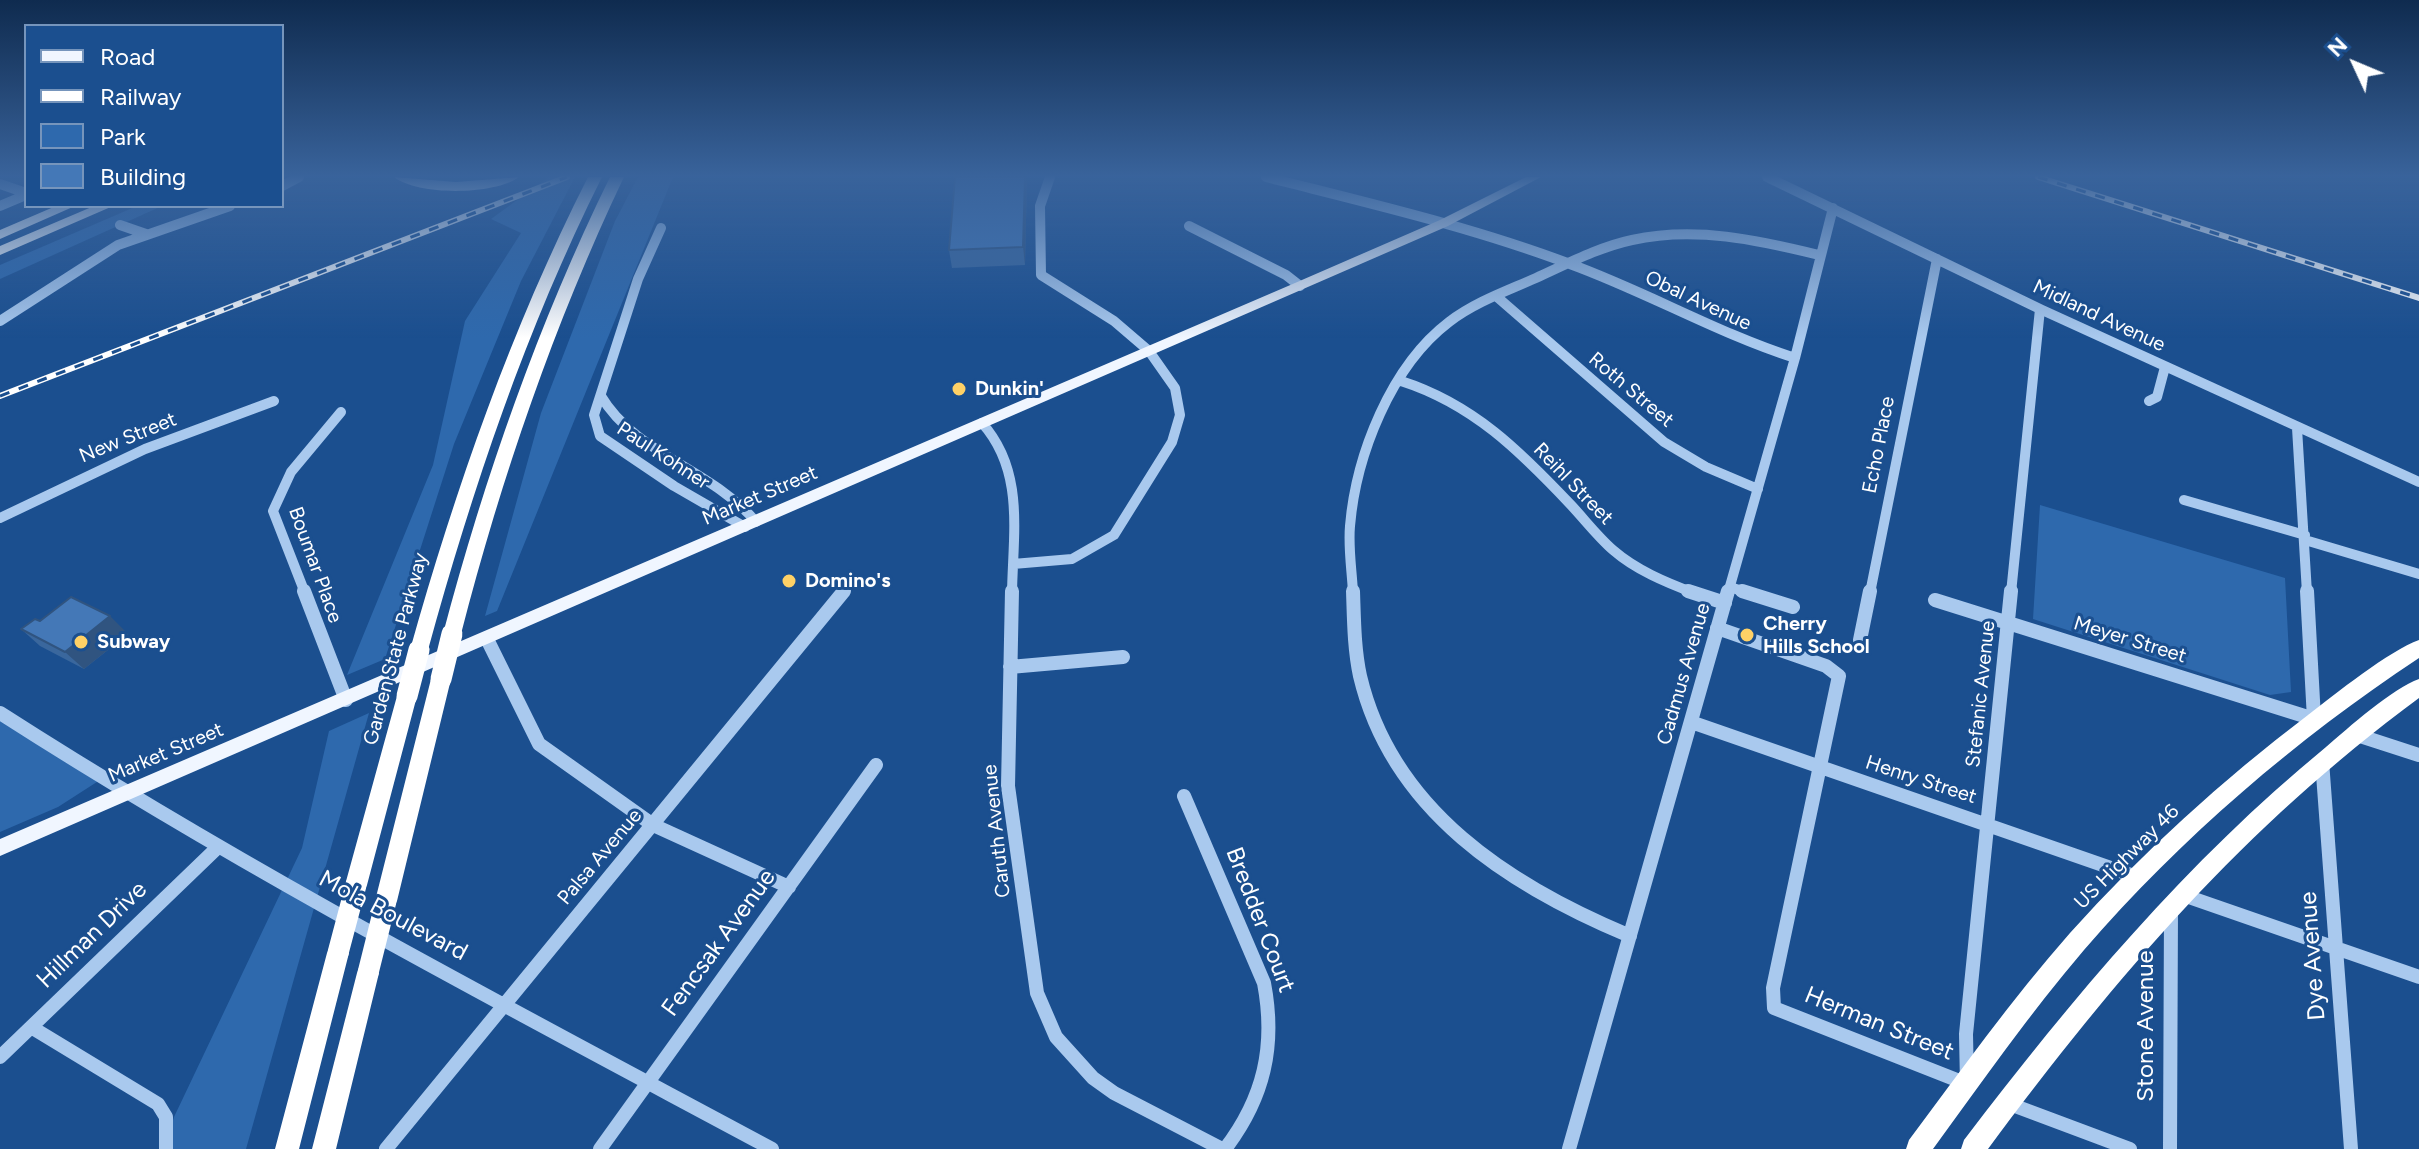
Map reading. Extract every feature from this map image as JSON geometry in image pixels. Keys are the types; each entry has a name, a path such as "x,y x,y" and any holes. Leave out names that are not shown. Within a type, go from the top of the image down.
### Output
{"highway":[{"path":"0,251 48,231"},
{"name":"Garden State Parkway","path":"287,1149 454,528 495,407 535,304 569,231"},
{"path":"324,1149 480,532 520,406 563,292 591,231"},
{"name":"US Highway 46","path":"1918,1149 2076,943 2137,877 2206,810 2314,719 2419,648"},
{"path":"1973,1149 2124,954 2175,899 2226,847 2322,760 2419,687"}],"main road":[{"name":"Market Street","path":"0,848 1427,231"}],"street":[{"path":"136,231 146,234"},
{"path":"0,321 104,254 156,231"},
{"name":"Paul Kohner","path":"660,231 638,279 594,415 594,426 600,436 674,486 751,524"},
{"path":"1013,564 1072,559 1103,544 1123,526 1172,442 1180,415 1175,388 1149,351 1114,321 1041,275 1040,231"},
{"path":"1198,231 1286,275 1300,286"},
{"name":"Obal Avenue","path":"1468,231 1570,263 1741,341 1795,358"},
{"name":"Cadmus Avenue","path":"1569,1149 1795,358 1826,231"},
{"name":"Midland Avenue","path":"1879,231 2040,309 2419,482"},
{"path":"1630,936 1558,906 1503,873 1464,842 1414,788 1379,731 1360,679 1356,651 1350,527 1366,459 1401,381 1419,353 1443,328 1496,296 1619,243 1682,234 1748,238 1819,255"},
{"name":"Echo Place","path":"1860,640 1937,259"},
{"name":"Roth Street","path":"1496,296 1664,442 1706,467 1758,489"},
{"name":"Stefanic Avenue","path":"1967,1084 1966,1034 2040,309"},
{"path":"2149,401 2157,397 2165,367"},
{"name":"Reihl Street","path":"1401,381 1440,392 1485,420 1599,537 1631,564 1672,586 1725,603"},
{"name":"Paul Kohner","path":"601,396 613,418 738,498 751,524"},
{"name":"New Street","path":"0,518 145,449 274,401"},
{"name":"Boumar Place","path":"341,412 284,483 275,497 273,511 346,700"},
{"name":"Caruth Avenue","path":"982,423 998,440 1012,474 1008,786 1037,993 1056,1037 1093,1078 1114,1093 1224,1149"},
{"path":"2297,428 2314,719"},
{"path":"2184,500 2419,574"},
{"path":"1730,587 1793,607"},
{"name":"Palsa Avenue","path":"386,1149 845,589"},
{"name":"Meyer Street","path":"1935,600 2314,719"},
{"path":"1717,628 1826,666 1839,676 1820,768"},
{"path":"487,639 539,744 653,825 789,887"},
{"path":"1010,667 1123,657"},
{"name":"Mola Boulevard","path":"0,713 125,794 217,848 772,1149"},
{"name":"Henry Street","path":"1691,722 2137,877"},
{"path":"2354,734 2419,755"},
{"name":"Dye Avenue","path":"2322,760 2351,1149"},
{"name":"Fencsak Avenue","path":"600,1149 876,765"},
{"name":"Herman Street","path":"1820,768 1773,988 1774,1008 1967,1084"},
{"name":"Bredder Court","path":"1184,796 1264,983 1270,1007 1271,1049 1262,1088 1253,1110 1224,1149"},
{"name":"Hillman Drive","path":"0,1057 217,848"},
{"path":"2175,899 2337,947 2419,977"},
{"name":"Stone Avenue","path":"2170,1149 2175,899"},
{"path":"31,1027 158,1104 166,1117 166,1149"},
{"path":"2007,1103 2130,1149"}],"green space":[{"path":"80,231 107,231 0,279 0,265"},
{"path":"516,231 547,231 521,281 454,444 385,659 347,675 433,465 465,321 521,233"},
{"path":"611,231 651,231 497,611 485,616 541,413"},
{"path":"2040,505 2285,578 2291,692 2270,695 2033,619"},
{"path":"369,713 246,1149 164,1149 174,1117 302,848 329,731"},
{"path":"0,714 100,780 58,807 0,832"}],"building":[{"path":"951,231 1023,231 1023,247 949,250"},
{"path":"71,597 110,616 65,652 21,629 35,619 40,621"}],"railway":[{"path":"0,396 428,231"},
{"path":"2207,231 2419,298"}],"place":[{"name":"Dunkin'","path":"959,389"},
{"name":"Domino's","path":"789,581"},
{"name":"Cherry Hills School","path":"1747,635"},
{"name":"Subway","path":"81,642"}]}
